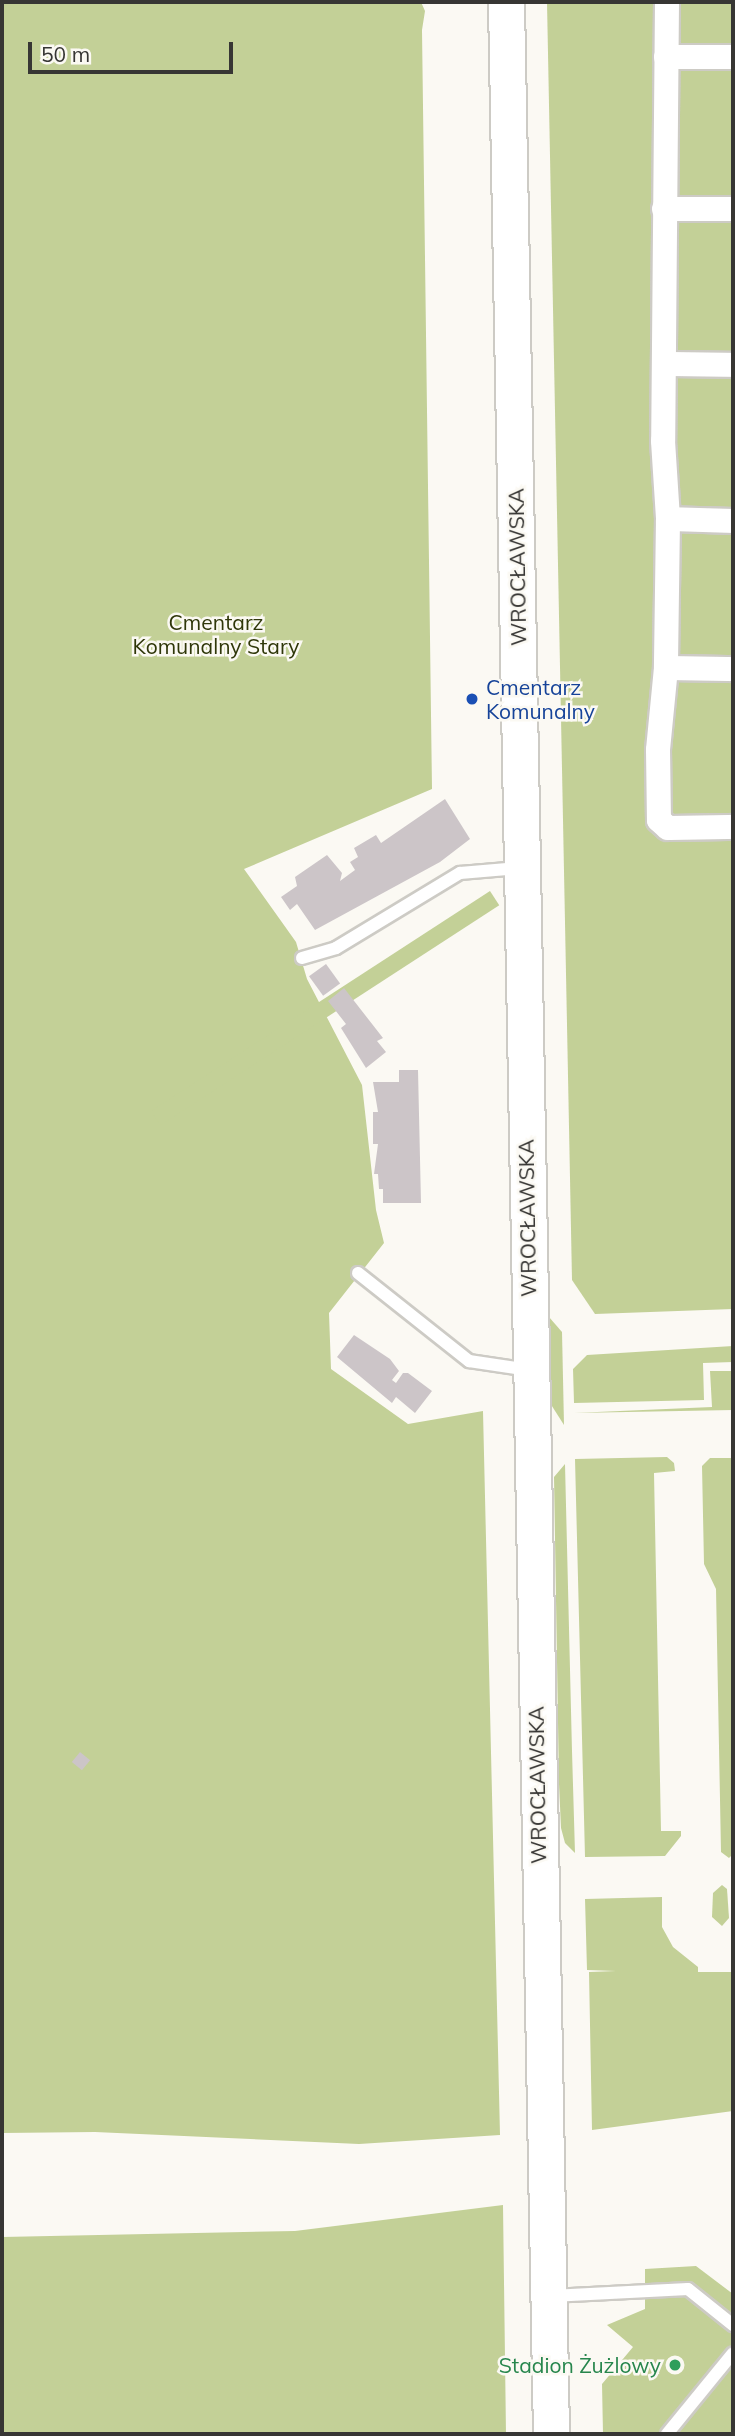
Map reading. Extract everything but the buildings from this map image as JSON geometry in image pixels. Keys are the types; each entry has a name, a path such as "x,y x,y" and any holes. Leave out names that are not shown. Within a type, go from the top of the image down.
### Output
{"main road":[{"name":"WROCŁAWSKA","path":"506,2 551,2434"}],"street":[{"path":"667,2 664,209 668,519 666,668 658,750 659,821 668,828 733,827"},
{"path":"666,57 733,57"},
{"path":"664,209 733,209"},
{"path":"665,364 733,365"},
{"path":"668,519 733,521"},
{"path":"666,668 733,669"}],"lane":[{"path":"302,958 336,948 460,873 523,868"},
{"path":"358,1273 469,1362 530,1370"},
{"path":"548,2297 688,2289 733,2325"},
{"path":"667,2434 733,2353"}],"green space":[{"name":"Cmentarz Komunalny Stary","path":"2,2 421,2 425,11 422,30 432,789 244,869 296,942 307,979 362,1085 376,1210 384,1243 329,1313 331,1369 408,1424 483,1411 500,2135 359,2144 95,2132 2,2133"},
{"path":"547,2 733,2 733,1309 595,1314 572,1280"},
{"path":"490,891 499,905 160,1125 151,1111"},
{"path":"549,1317 562,1332 564,1425 550,1403"},
{"path":"733,1346 733,1362 703,1363 704,1400 574,1403 573,1369 587,1355"},
{"path":"710,1371 733,1371 733,1410 574,1413 712,1407"},
{"path":"667,1457 674,1463 675,1471 654,1473 661,1831 681,1831 681,1836 665,1856 585,1857 575,1459"},
{"path":"710,1458 733,1458 733,1854 729,1858 721,1852 716,1589 704,1564 702,1466"},
{"path":"565,1464 575,1853 565,1843 561,1828 559,1784 554,1477"},
{"path":"722,1885 727,1889 729,1918 722,1926 712,1917 713,1893"},
{"path":"662,1897 662,1927 673,1947 698,1967 698,1972 733,1972 733,2111 592,2130 589,1972 616,1971 587,1970 585,1899"},
{"path":"503,2205 506,2434 2,2434 2,2237 295,2231"},
{"name":"Stadion Żużlowy","path":"696,2266 733,2294 733,2434 603,2434 602,2384 633,2347 607,2325 645,2309 645,2269"}],"place":[{"name":"Cmentarz Komunalny","path":"472,699"},
{"name":"Stadion Żużlowy","path":"675,2365"}]}
